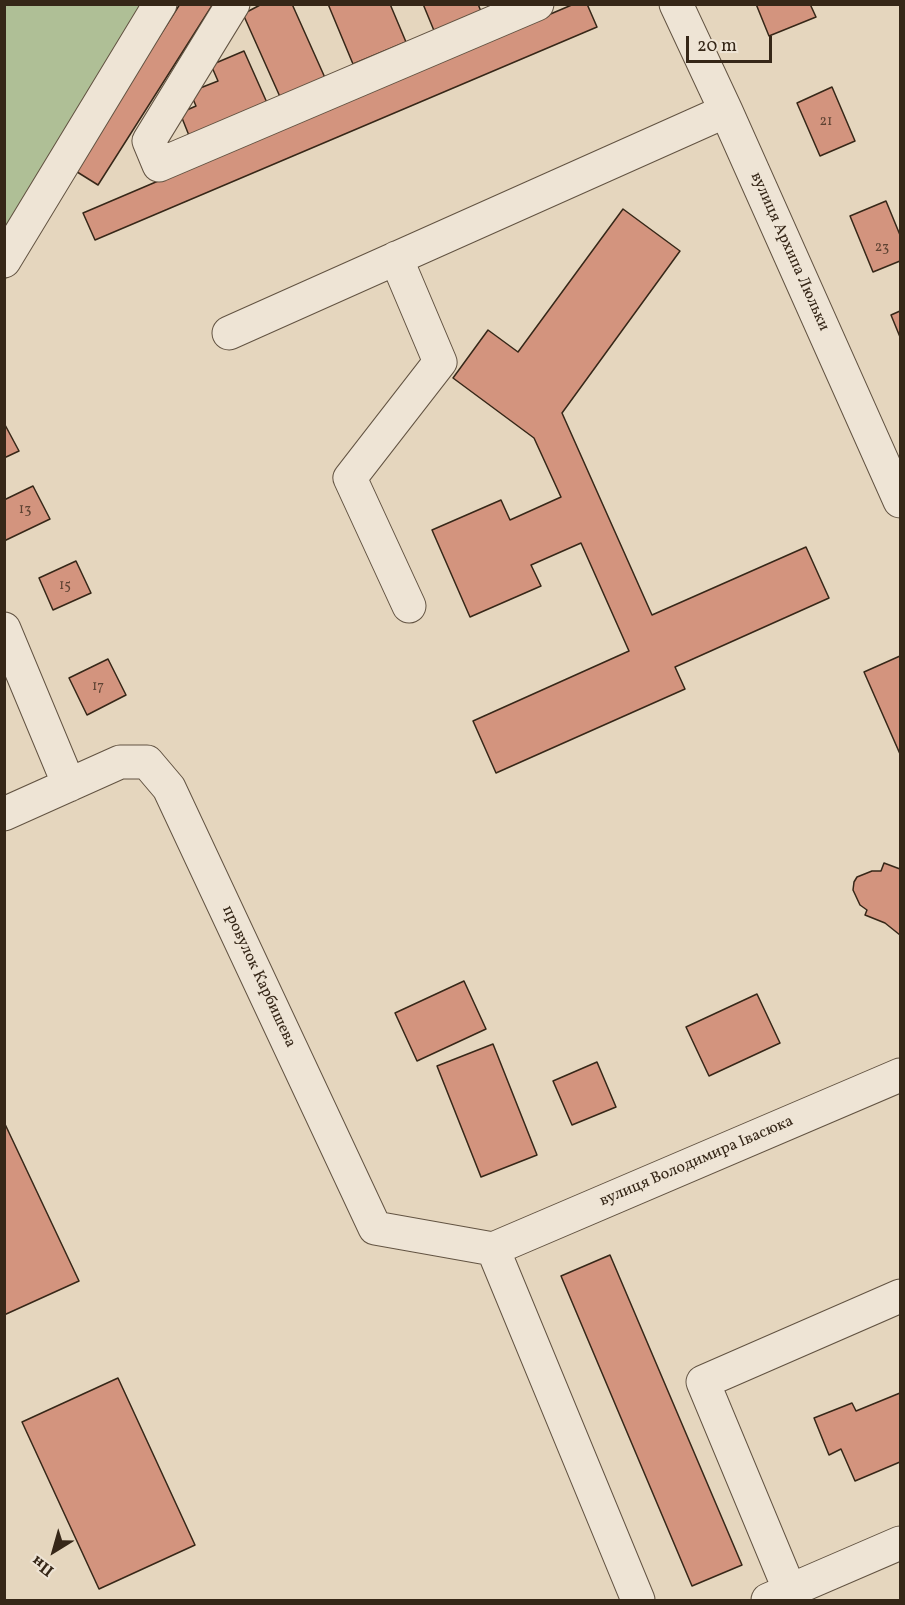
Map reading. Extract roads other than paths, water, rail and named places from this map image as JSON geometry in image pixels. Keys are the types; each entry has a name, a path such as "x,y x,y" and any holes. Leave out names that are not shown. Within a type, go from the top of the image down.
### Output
{"street":[{"path":"233,4 149,141 159,165 537,4"},
{"name":"вулиця Архипа Люльки","path":"676,4 900,501"},
{"path":"4,261 147,10"},
{"path":"229,333 726,111"},
{"path":"396,258 440,362 350,478 409,606"},
{"path":"4,629 69,785"},
{"name":"провулок Карбишева","path":"4,814 120,762 147,762 169,788 375,1228 493,1249"},
{"name":"вулиця Володимира Івасюка","path":"493,1249 898,1084"},
{"path":"493,1249 638,1600"},
{"path":"900,1296 703,1382 779,1596 900,1543"}]}
